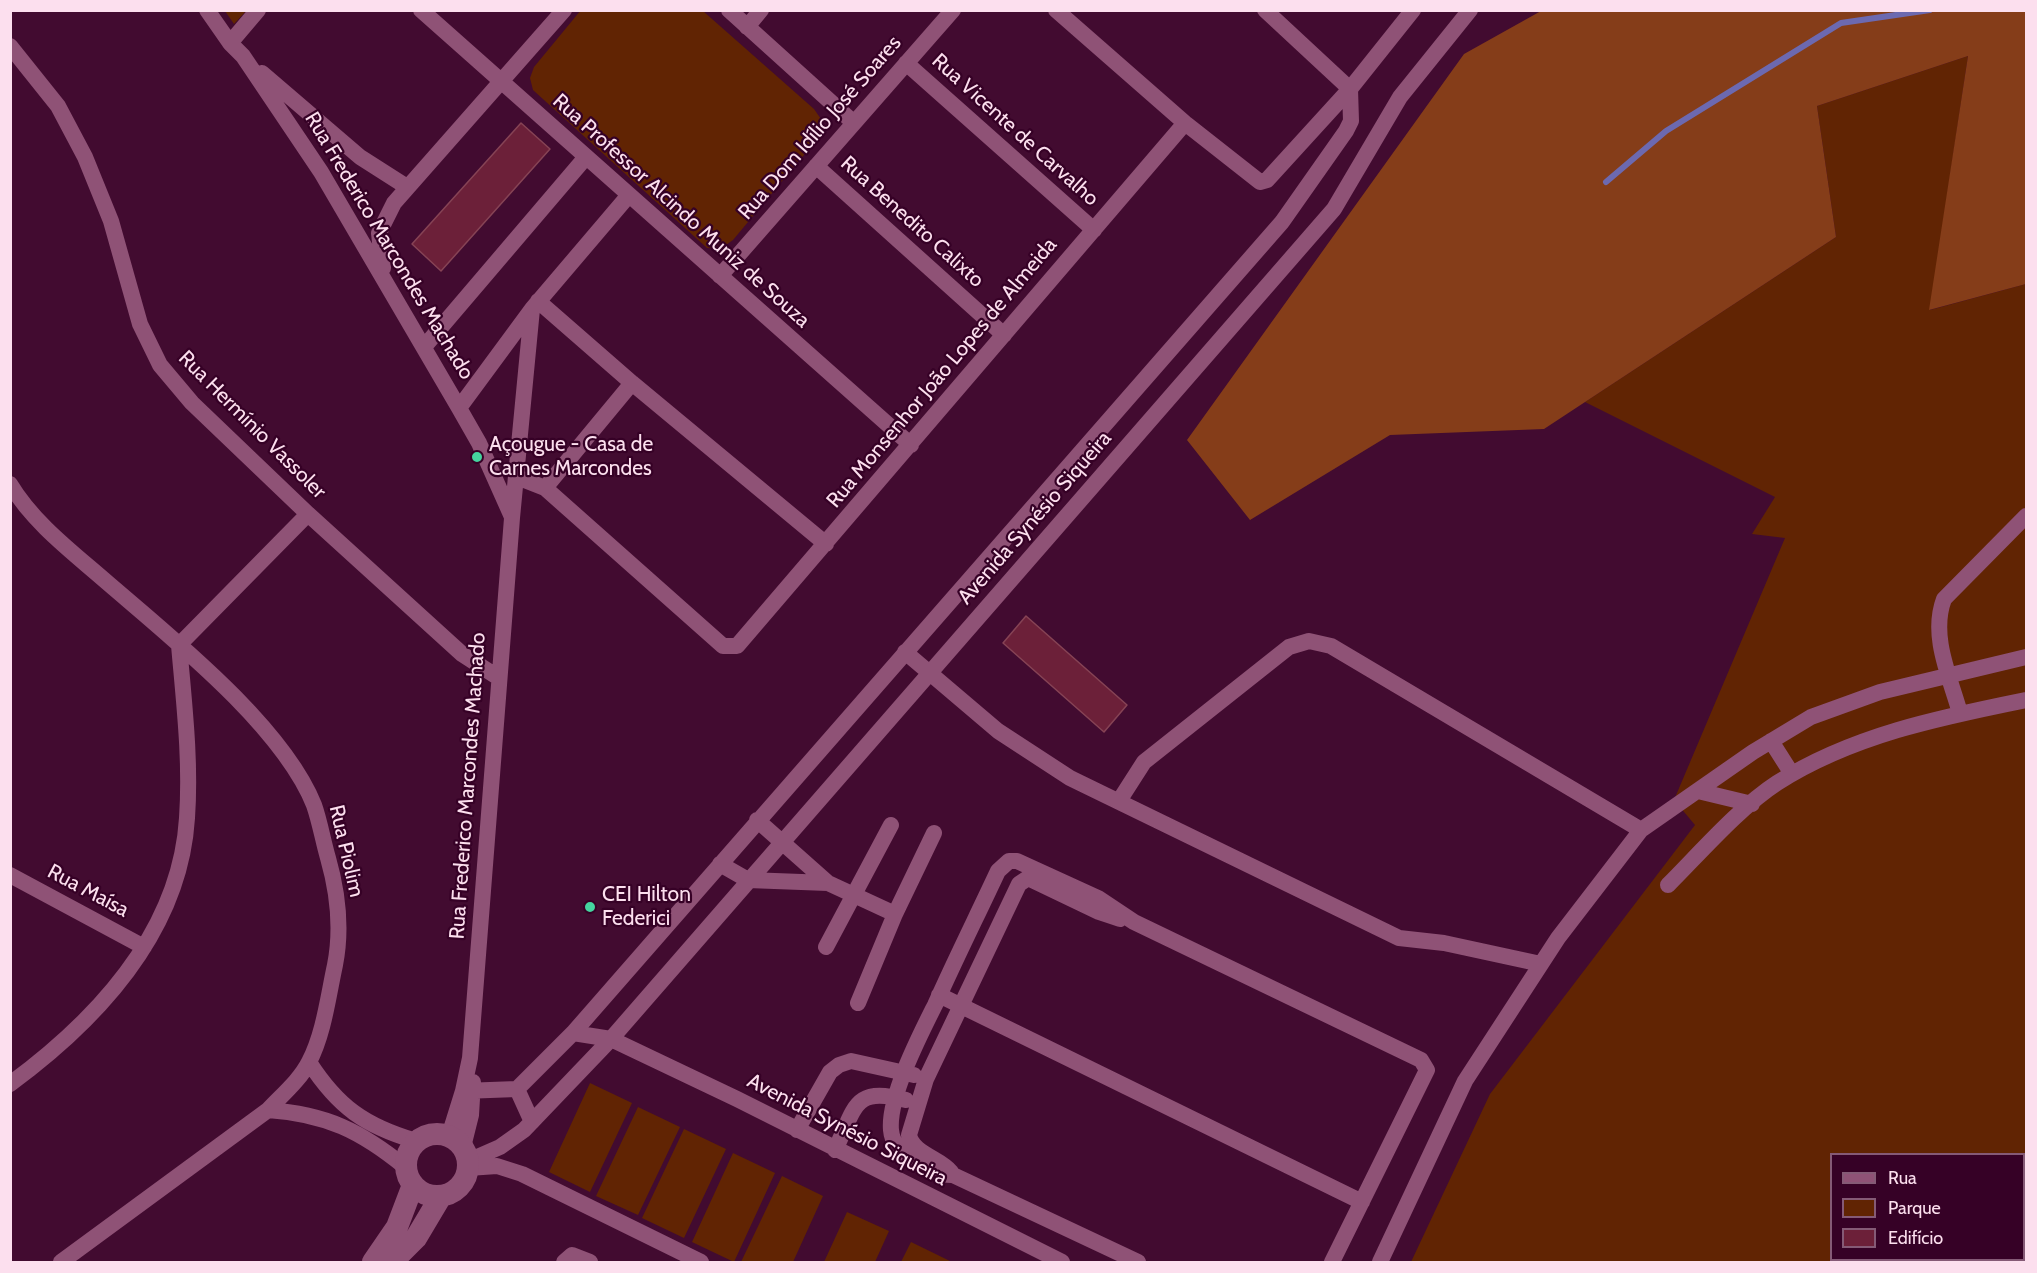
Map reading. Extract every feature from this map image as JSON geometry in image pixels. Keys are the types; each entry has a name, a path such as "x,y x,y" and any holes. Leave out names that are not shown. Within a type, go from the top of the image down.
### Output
{"street":[{"name":"Rua Frederico Marcondes Machado","path":"207,10 230,44 243,56 321,172 479,443 512,518"},
{"path":"230,44 258,10"},
{"name":"Rua Professor Alcindo Muniz de Souza","path":"421,10 911,444"},
{"path":"386,282 379,252 379,233 385,217 407,187 564,10"},
{"path":"729,10 854,123"},
{"path":"747,27 761,10"},
{"name":"Rua Dom Idílio José Soares","path":"720,276 953,10"},
{"path":"1056,10 1185,123 1260,182 1267,180 1350,89 1413,10"},
{"path":"1265,10 1350,89"},
{"name":"Avenida Synésio Siqueira","path":"462,1153 500,1147 532,1122 611,1039 1334,209 1400,97 1470,10"},
{"name":"Rua Hermínio Vassoler","path":"10,46 58,106 84,157 111,221 140,324 160,365 192,403 308,514 462,654 499,678"},
{"path":"243,56 367,163 407,187"},
{"name":"Rua Vicente de Carvalho","path":"906,63 1094,230"},
{"name":"Avenida Synésio Siqueira","path":"517,1089 573,1033 1282,222 1346,132 1351,121 1350,89"},
{"name":"Rua Monsenhor João Lopes de Almeida","path":"545,488 723,646 731,648 737,646 1185,123"},
{"path":"424,347 586,157"},
{"name":"Rua Benedito Calixto","path":"816,166 1004,336"},
{"path":"459,408 535,305 629,195"},
{"name":"Rua Frederico Marcondes Machado","path":"462,1153 469,1092 512,518 535,305"},
{"path":"535,305 826,544"},
{"path":"517,477 545,488 632,383"},
{"name":"Rua Piolim","path":"10,484 49,531 179,645 257,722 290,763 314,805 336,889 339,943 320,1034 309,1062 268,1110 61,1263"},
{"path":"10,1084 42,1061 86,1020 123,979 144,947 177,876 187,821 189,763 179,645 308,514"},
{"path":"1960,713 1939,636 1938,615 1944,599 2026,516"},
{"path":"1119,801 1144,762 1289,647 1309,641 1331,646 1641,830"},
{"path":"905,652 998,731 1070,778 1400,938 1444,943 1541,964"},
{"path":"1380,1263 1465,1081 1541,964 1641,830 1771,741 1821,713 1880,692 2026,657"},
{"path":"1668,885 1776,783 1816,761 1875,738 1960,713 2026,700"},
{"path":"1771,741 1792,774"},
{"path":"1698,791 1752,804"},
{"path":"757,820 828,883 895,914"},
{"path":"826,947 891,825"},
{"path":"858,1003 895,914 934,833"},
{"path":"953,1175 945,1176 928,1168 909,1158 895,1145 891,1129 897,1098 904,1071 998,871 1009,861 1017,861 1098,898 1134,922 1421,1060 1425,1065 1427,1070 1332,1263"},
{"path":"720,864 748,880 828,883"},
{"name":"Rua Maísa","path":"10,875 144,947"},
{"path":"1134,922 1100,912 1028,878 1023,879 926,1080 916,1103 909,1135 910,1141 943,1164 953,1175 1138,1263"},
{"path":"10,890 36,889"},
{"path":"939,995 1362,1202"},
{"name":"Avenida Synésio Siqueira","path":"573,1033 611,1039 1062,1263"},
{"path":"797,1130 830,1072 839,1065 851,1061 904,1071 926,1080"},
{"path":"309,1062 321,1082 351,1113 391,1134 416,1141"},
{"path":"469,1092 517,1089 532,1122"},
{"path":"835,1150 860,1101 878,1094 916,1103"},
{"path":"268,1110 298,1112 346,1127 409,1176 421,1192 441,1196 456,1190 466,1176 462,1153"},
{"path":"380,1261 397,1227 409,1176 406,1158 416,1141 432,1134 462,1153 522,1174 701,1263"},
{"path":"380,1261 417,1238 441,1196"},
{"path":"564,1263 572,1255 590,1263"}],"green space":[{"path":"581,10 703,11 814,109 823,122 824,131 733,240 720,249 707,248 533,90 530,78 534,67"},
{"path":"225,11 246,11 234,24"},
{"path":"1968,56 1930,310 2026,284 2026,1262 1411,1262 1490,1094 1695,825 1674,800 1785,538 1752,534 1775,497 1585,402 1836,237 1817,106"},
{"path":"590,1083 632,1103 590,1192 549,1172"},
{"path":"638,1107 680,1127 638,1215 596,1196"},
{"path":"684,1129 726,1149 684,1238 642,1218"},
{"path":"733,1153 775,1173 734,1262 692,1242"},
{"path":"782,1176 823,1196 793,1262 741,1262"},
{"path":"847,1212 889,1231 875,1262 824,1262"},
{"path":"911,1242 952,1262 901,1262"}],"shaded area":[{"path":"1541,11 2026,11 2026,284 1929,310 1968,56 1817,106 1836,237 1544,429 1390,435 1250,520 1187,440 1464,54"}],"building":[{"path":"521,123 550,149 441,271 412,244"},
{"path":"1026,616 1127,705 1104,732 1003,643"}],"waterway":[{"path":"1606,182 1666,131 1841,23 1930,10"}],"place":[{"name":"Açougue - Casa de Carnes Marcondes","path":"477,457"},
{"name":"CEI Hilton Federici","path":"590,907"}]}
